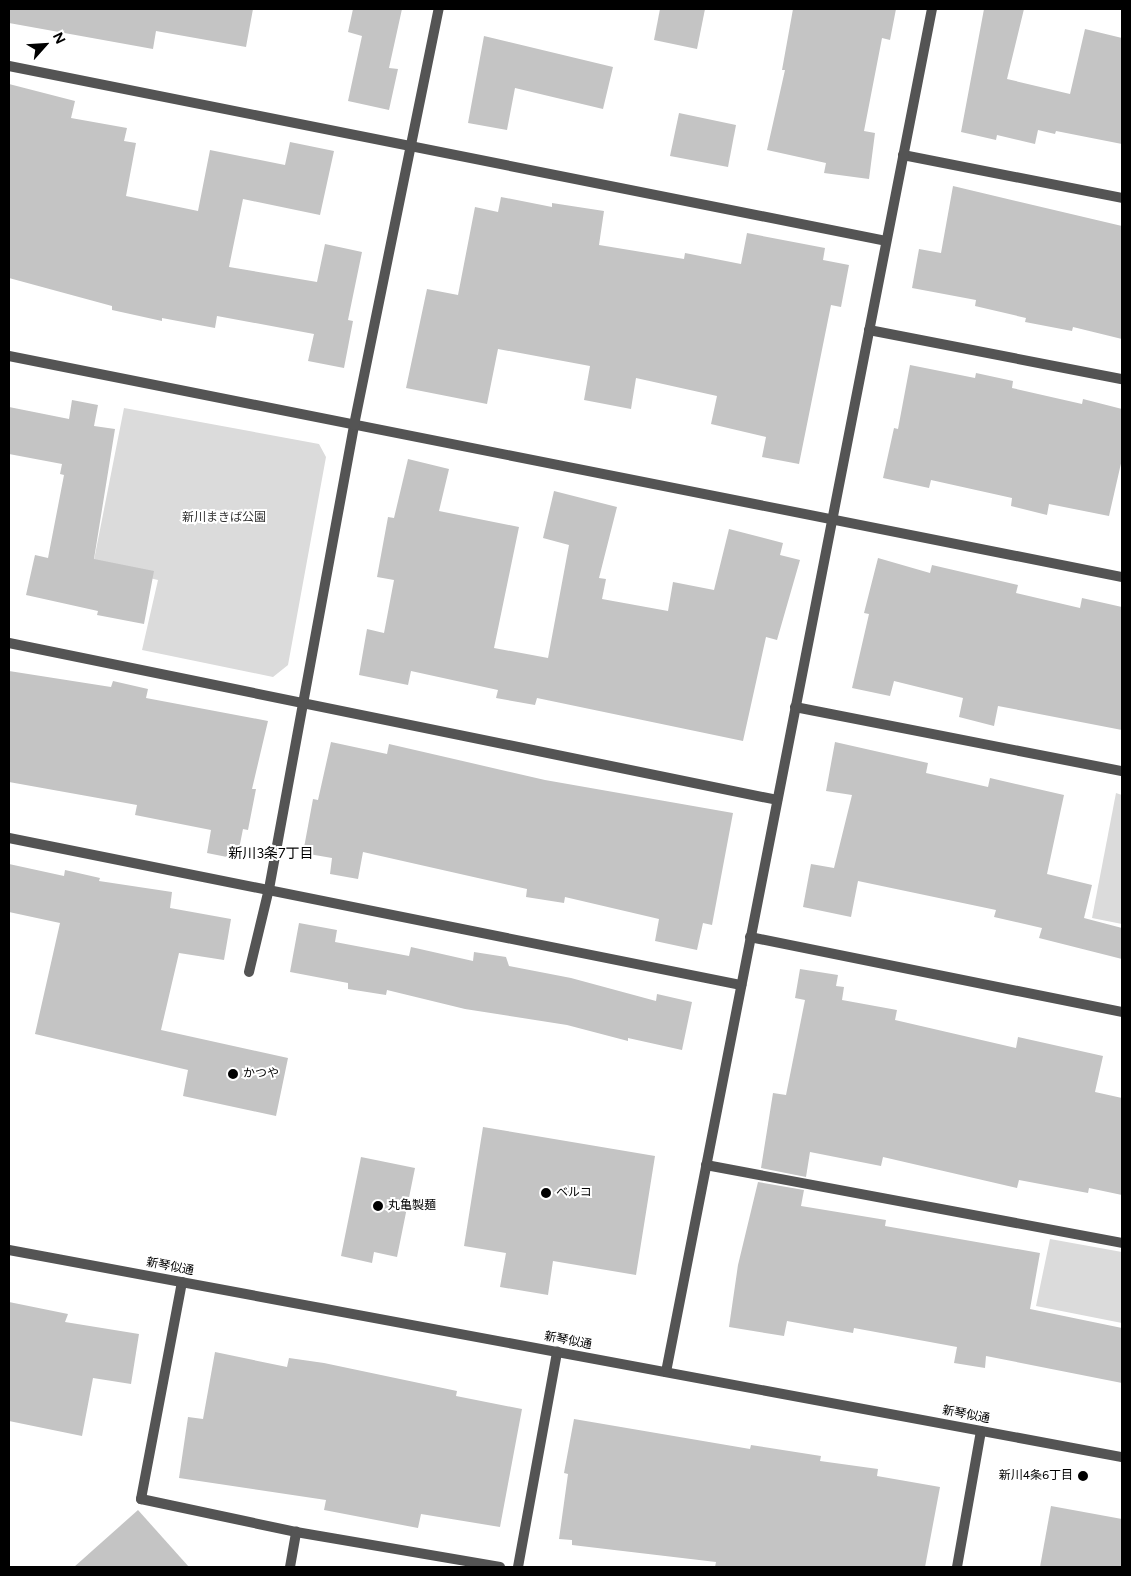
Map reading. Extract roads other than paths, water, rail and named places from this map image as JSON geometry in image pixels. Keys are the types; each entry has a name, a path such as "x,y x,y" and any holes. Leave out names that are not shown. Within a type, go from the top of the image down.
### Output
{"street":[{"path":"249,972 269,889 354,425 439,9"},
{"path":"666,1372 932,9"},
{"path":"9,66 886,241"},
{"path":"903,155 1122,198"},
{"path":"869,330 1122,379"},
{"path":"9,356 1122,577"},
{"path":"9,643 303,701 777,800"},
{"path":"795,707 1122,771"},
{"path":"9,838 741,985"},
{"path":"750,938 1122,1012"},
{"path":"706,1165 1122,1243"},
{"name":"新琴似通","path":"9,1250 1122,1457"},
{"path":"182,1282 141,1499 296,1532 500,1567"},
{"path":"518,1567 557,1352"},
{"path":"957,1567 981,1431"},
{"path":"290,1567 296,1532"}],"place":[{"name":"かつや","path":"233,1074"},
{"name":"ベルコ","path":"546,1193"},
{"name":"丸亀製麺","path":"378,1206"},
{"name":"新川4条6丁目","path":"1083,1476"}],"district":[{"name":"新川3条7丁目","path":"271,854"}],"park label":[{"name":"新川まきば公園","path":"224,518"}]}
